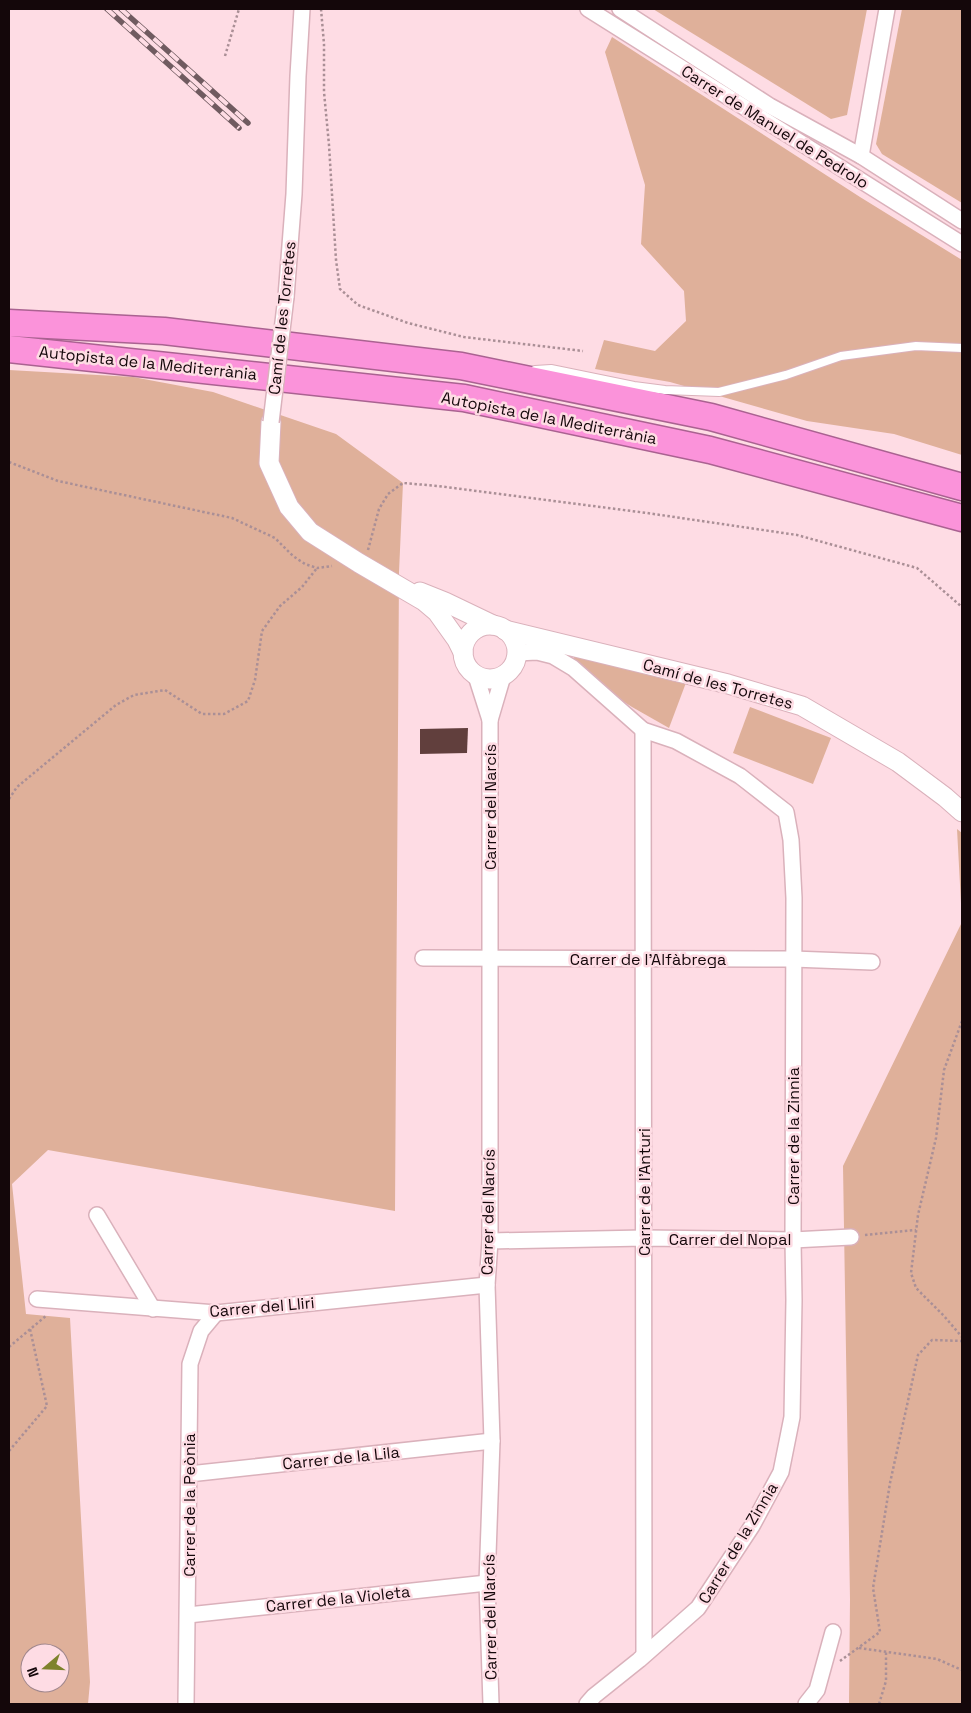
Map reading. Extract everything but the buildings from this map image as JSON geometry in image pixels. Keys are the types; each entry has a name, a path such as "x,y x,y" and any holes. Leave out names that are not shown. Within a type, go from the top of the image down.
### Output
{"highway":[{"name":"Autopista de la Mediterrània","path":"9,322 164,331 460,366 711,417 962,488"},
{"name":"Autopista de la Mediterrània","path":"9,349 464,398 710,450 962,518"}],"street":[{"name":"Camí de les Torretes","path":"302,9 294,194 286,297 271,422 270,463 289,507 310,532 424,601 436,612 457,640 463,652"},
{"name":"Carrer de Manuel de Pedrolo","path":"588,9 962,244"},
{"name":"Carrer de Manuel de Pedrolo","path":"620,9 770,106 861,156 962,222"},
{"path":"861,156 887,9"},
{"name":"Camí de les Torretes","path":"382,576 499,627 728,684 802,706 898,762 962,812"},
{"path":"484,626 499,627 514,640 517,653 513,667 503,676 494,679 476,676 466,666 463,652 464,643 475,629 484,626"},
{"name":"Carrer de la Zinnia","path":"517,653 537,652 553,656 572,668 643,730 676,741 740,776 786,812 791,840 794,898 794,1300 792,1417 781,1472 752,1526 698,1608 587,1704"},
{"name":"Carrer del Narcís","path":"476,676 490,720"},
{"name":"Carrer del Narcís","path":"491,1704 487,1583 492,1441 487,1285 490,1241 490,720 503,676"},
{"name":"Carrer de l'Anturi","path":"643,730 644,1654"},
{"name":"Carrer de l'Alfàbrega","path":"423,958 793,959 872,962"},
{"path":"97,1215 153,1309"},
{"name":"Carrer del Nopal","path":"490,1241 644,1238 793,1240 853,1237"},
{"name":"Carrer del Lliri","path":"37,1299 216,1314 487,1285"},
{"name":"Carrer de la Peònia","path":"186,1704 190,1364 201,1331 216,1314"},
{"name":"Carrer de la Lila","path":"189,1474 492,1441"},
{"name":"Carrer de la Violeta","path":"188,1615 487,1583"},
{"path":"644,1623 654,1628 673,1630"},
{"path":"806,1704 817,1690 833,1632"}],"lane":[{"path":"501,374 551,369 634,386 664,390 719,392 786,375 841,356 916,346 962,348"}],"path":[{"path":"225,56 238,9"},
{"path":"321,9 324,44 324,92 330,145 336,260 340,289 358,305 408,323 454,335 583,351"},
{"path":"9,462 58,481 232,518 275,538 305,564 317,568 302,588 280,606 262,631 255,680 248,701 224,714 202,714 165,690 134,695 116,705 17,787 9,799"},
{"path":"359,563 370,547 379,510 388,494 402,483 647,513 797,535 917,568 962,607"},
{"path":"962,1021 944,1070 936,1138 918,1215 910,1273 916,1288 944,1316 962,1339"},
{"path":"853,1237 916,1230"},
{"path":"9,1347 64,1301"},
{"path":"9,1450 48,1406 30,1329"},
{"path":"821,1675 880,1632 872,1588 890,1483 918,1355 932,1340 962,1339"},
{"path":"858,1648 937,1659 962,1670"},
{"path":"879,1704 886,1682 886,1652"}],"shaded area":[{"path":"653,9 867,9 847,115 831,119"},
{"path":"902,9 962,9 962,203 882,154 876,144"},
{"path":"612,37 860,197 962,260 962,455 894,434 807,421 670,382 595,369 604,340 655,351 686,321 684,291 641,244 645,185 605,52"},
{"path":"9,370 133,377 213,392 336,434 403,483 399,572 395,1211 48,1150 12,1184 26,1314 70,1318 90,1682 88,1704 9,1704"},
{"path":"582,647 687,680 669,728 567,666"},
{"path":"750,707 831,738 813,784 733,753"},
{"path":"957,829 962,833 962,922"},
{"path":"962,922 962,1704 849,1704 850,1599 843,1166"}],"railway":[{"path":"107,9 239,128"},
{"path":"121,9 248,123"}]}
